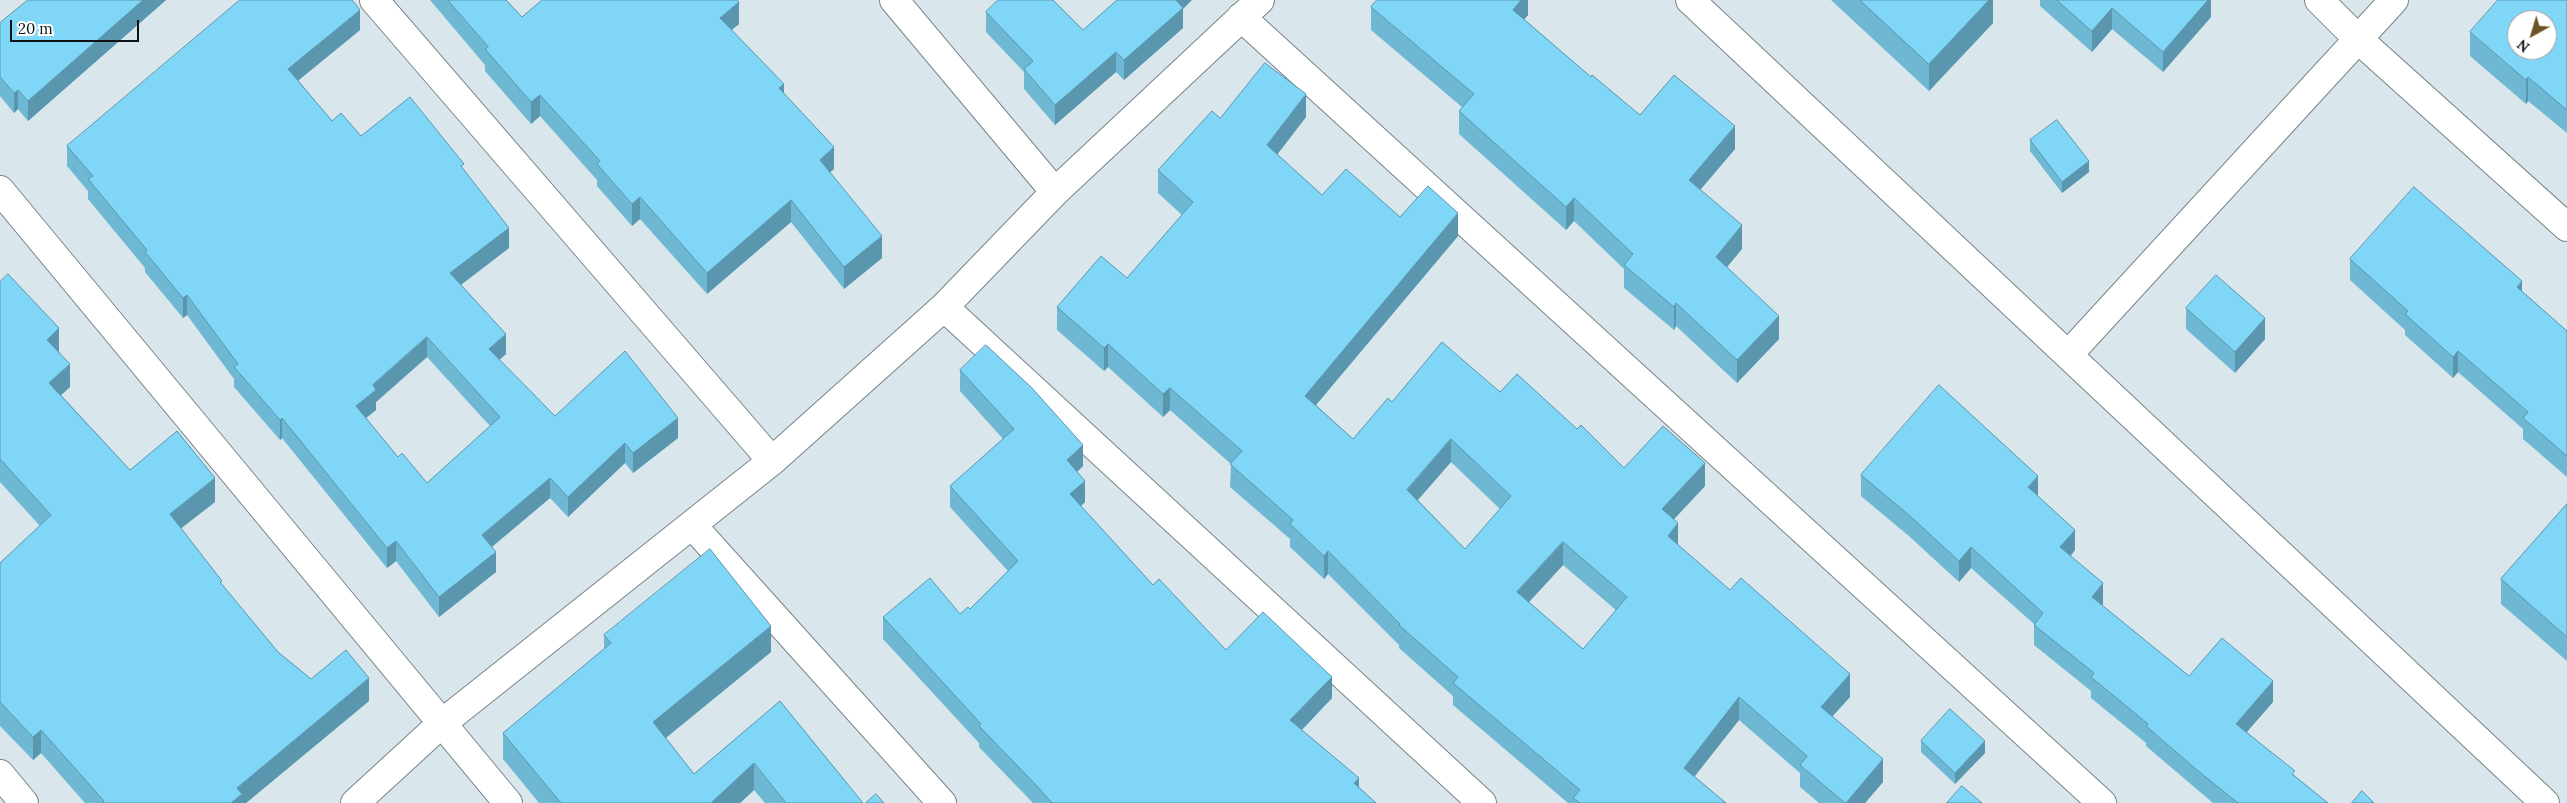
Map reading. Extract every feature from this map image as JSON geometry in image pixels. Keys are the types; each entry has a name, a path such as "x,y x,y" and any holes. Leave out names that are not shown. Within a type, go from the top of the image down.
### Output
{"street":[{"path":"374,0 772,461"},
{"path":"894,0 1055,192"},
{"path":"1690,0 2545,803"},
{"path":"2319,0 2358,39 2567,227"},
{"path":"2068,355 2394,0"},
{"path":"355,803 441,724 772,461 944,307 1055,192 1251,8 2102,803"},
{"path":"0,190 508,803"},
{"path":"944,307 1482,803"},
{"path":"692,525 942,803"},
{"path":"0,774 24,803"}],"building":[{"path":"28,0 143,0 28,101 18,90 14,93 0,77 0,23"},
{"path":"240,0 352,0 360,10 288,69 332,121 341,113 361,136 410,97 464,164 461,166 509,228 450,273 506,334 489,349 555,416 625,351 678,418 633,453 625,443 568,497 550,478 482,535 496,552 439,597 396,541 387,548 282,418 280,420 234,367 238,364 187,295 183,298 145,252 147,250 88,179 93,176 67,146","holes":["427,337 500,417 427,483 402,453 398,457 356,406 376,390 373,385"]},
{"path":"448,0 506,0 522,17 542,0 737,0 739,2 720,18 784,84 779,88 834,147 820,160 882,236 844,267 791,200 707,273 640,197 632,204 597,164 600,161 540,95 531,102 485,49 488,47"},
{"path":"998,0 1053,0 1083,30 1117,0 1176,0 1183,8 1124,60 1116,52 1055,105 1024,69 1033,61 986,12"},
{"path":"1377,0 1521,0 1513,10 1591,77 1592,75 1640,115 1674,75 1735,126 1689,180 1742,225 1716,257 1779,316 1737,360 1676,303 1674,307 1624,265 1633,254 1574,198 1566,207 1459,111 1474,94 1371,7"},
{"path":"1860,0 1989,0 1929,64"},
{"path":"2057,0 2208,0 2163,52 2112,8 2092,31"},
{"path":"2498,0 2567,0 2567,110 2528,77 2526,80 2470,32"},
{"path":"1265,63 1306,94 1267,145 1322,195 1346,169 1400,217 1428,186 1458,213 1305,396 1353,439 1388,398 1392,402 1442,342 1500,392 1517,374 1577,429 1581,425 1624,468 1663,426 1705,463 1662,509 1678,523 1668,536 1730,590 1741,578 1850,674 1821,707 1883,759 1846,803 1800,765 1807,756 1739,697 1684,768 1726,803 1580,803 1573,798 1580,790 1453,683 1458,677 1399,625 1328,551 1324,556 1290,524 1293,520 1230,464 1242,451 1170,388 1163,394 1108,344 1104,348 1057,307 1101,256 1127,278 1193,202 1158,170 1212,111 1220,118","holes":["1451,439 1511,496 1465,549 1407,490","1563,542 1627,597 1583,649 1517,592"]},
{"path":"2057,120 2089,161 2062,182 2030,140"},
{"path":"2414,187 2522,281 2517,287 2567,331 2567,456 2523,418 2528,412 2458,351 2453,357 2405,314 2408,311 2350,259"},
{"path":"8,274 59,328 47,340 70,364 49,383 130,470 177,431 215,478 170,514 222,581 220,582 278,652 311,679 346,650 369,678 237,788 242,794 231,803 102,803 104,801 41,730 33,737 0,702 0,563 51,515 0,459 0,282"},
{"path":"2216,275 2265,318 2235,352 2186,308"},
{"path":"986,345 1032,388 1083,445 1067,460 1085,481 1070,494 1153,585 1159,579 1226,650 1263,612 1332,677 1290,720 1359,778 1354,783 1376,803 1052,803 979,726 981,724 883,617 930,578 960,614 968,607 970,609 1018,561 950,486 1014,429 960,370"},
{"path":"1939,385 2038,476 2028,487 2075,530 2060,547 2103,583 2092,597 2189,676 2222,638 2273,681 2236,724 2295,771 2292,774 2328,803 2238,803 2197,770 2146,726 2148,724 2091,677 2094,673 2034,625 2043,613 1971,547 1959,561 1910,516 1861,475"},
{"path":"2567,504 2567,637 2501,579"},
{"path":"710,549 771,626 653,722 694,774 780,701 863,803 786,803 754,763 711,803 561,803 503,733 611,643 604,635"},
{"path":"1950,709 1985,741 1955,773 1921,741"},
{"path":"1962,786 1982,803 1947,803"},
{"path":"2362,791 2374,803 2352,803"},
{"path":"876,794 884,803 866,803"}]}
